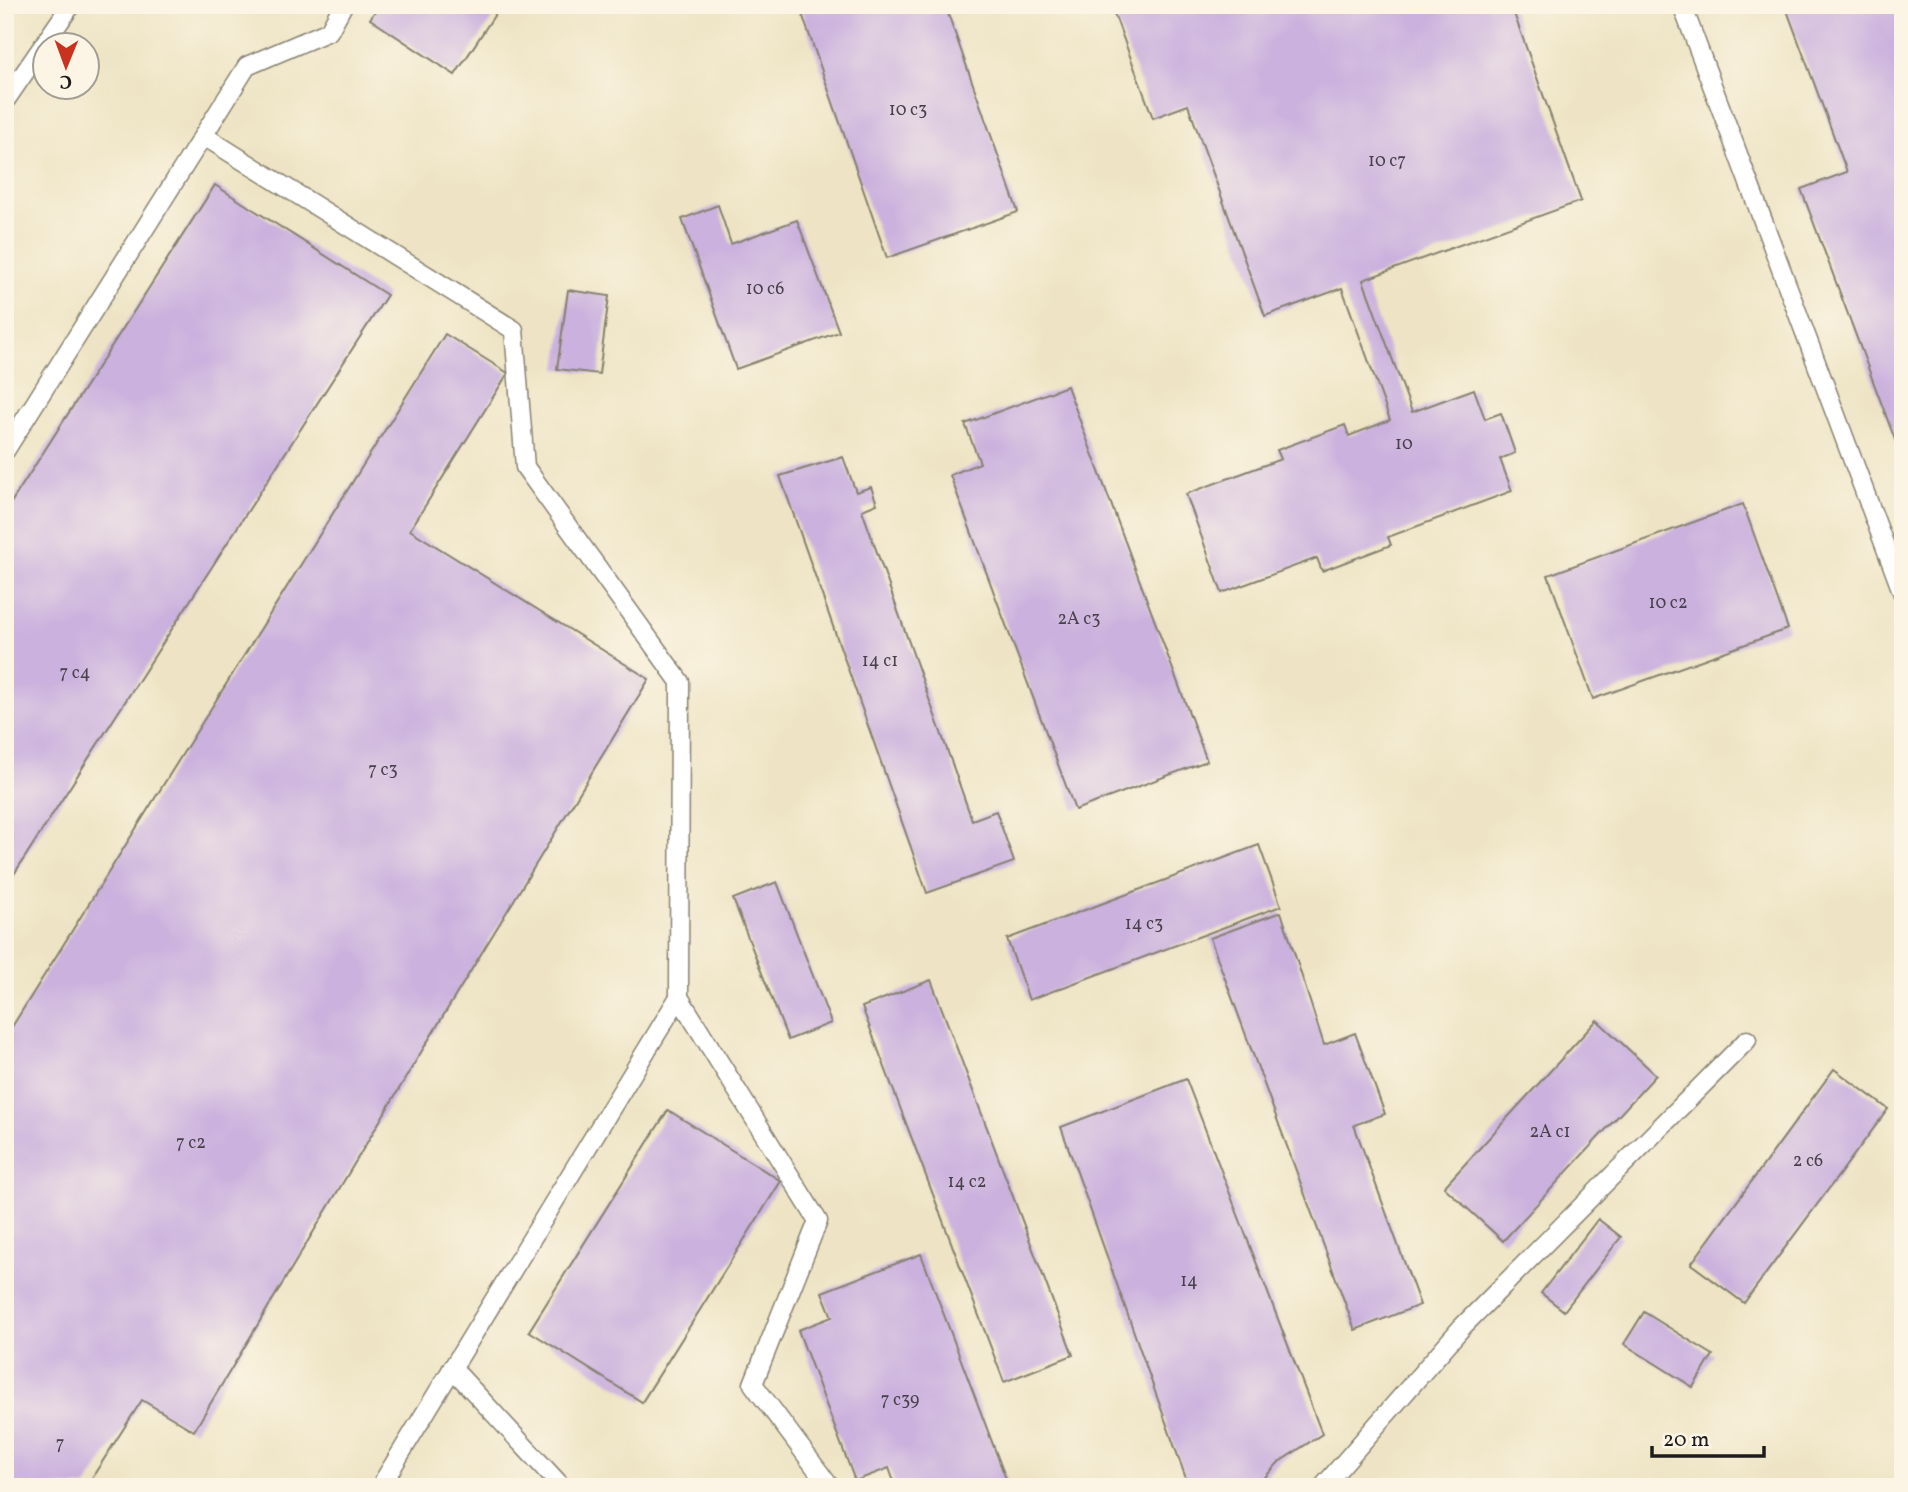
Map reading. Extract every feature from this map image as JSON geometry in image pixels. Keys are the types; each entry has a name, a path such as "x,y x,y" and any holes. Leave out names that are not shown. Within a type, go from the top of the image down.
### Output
{"lane":[{"path":"5,101 71,5"},
{"path":"5,452 247,66 329,31 343,5"},
{"path":"1682,5 1903,594"},
{"path":"204,136 514,330 525,467 680,682 679,997 380,1487"},
{"path":"679,997 818,1221 753,1384 830,1487"},
{"path":"1323,1487 1462,1327 1747,1040"},
{"path":"452,1368 562,1487"}],"building":[{"path":"379,5 501,5 455,75 370,19"},
{"path":"799,5 945,5 1018,212 887,258"},
{"path":"1111,5 1511,5 1581,201 1363,280 1412,412 1474,389 1485,419 1501,413 1515,453 1500,459 1512,491 1388,537 1391,545 1322,571 1317,558 1222,593 1186,494 1281,459 1277,450 1345,425 1349,436 1390,420 1342,288 1265,316 1188,105 1153,118"},
{"path":"1785,5 1903,5 1903,461 1801,189 1847,172"},
{"path":"215,185 387,295 5,888 5,512"},
{"path":"718,205 731,244 797,220 839,332 736,369 682,219"},
{"path":"568,290 609,296 599,374 557,369"},
{"path":"445,334 508,373 410,530 649,679 194,1431 142,1400 86,1487 5,1487 5,1038"},
{"path":"1067,386 1207,761 1075,810 950,475 980,463 965,424"},
{"path":"843,457 856,492 871,487 877,504 862,510 972,820 996,811 1014,862 927,893 780,476"},
{"path":"1743,504 1788,629 1593,699 1548,575"},
{"path":"1259,845 1281,906 1029,1000 1007,939"},
{"path":"777,882 831,1023 788,1040 733,899"},
{"path":"1281,912 1324,1045 1355,1033 1385,1114 1354,1125 1420,1305 1355,1330 1210,938"},
{"path":"931,980 1073,1355 1004,1382 862,1007"},
{"path":"1597,1020 1656,1075 1503,1241 1444,1187"},
{"path":"1834,1069 1888,1109 1744,1303 1691,1264"},
{"path":"1186,1079 1322,1434 1279,1462 1256,1487 1189,1487 1061,1127"},
{"path":"668,1110 781,1181 642,1402 529,1331"},
{"path":"1598,1219 1621,1237 1564,1311 1541,1293"},
{"path":"921,1254 1009,1487 896,1487 889,1468 855,1481 798,1330 832,1317 822,1292"},
{"path":"1644,1312 1713,1355 1693,1387 1624,1344"}]}
